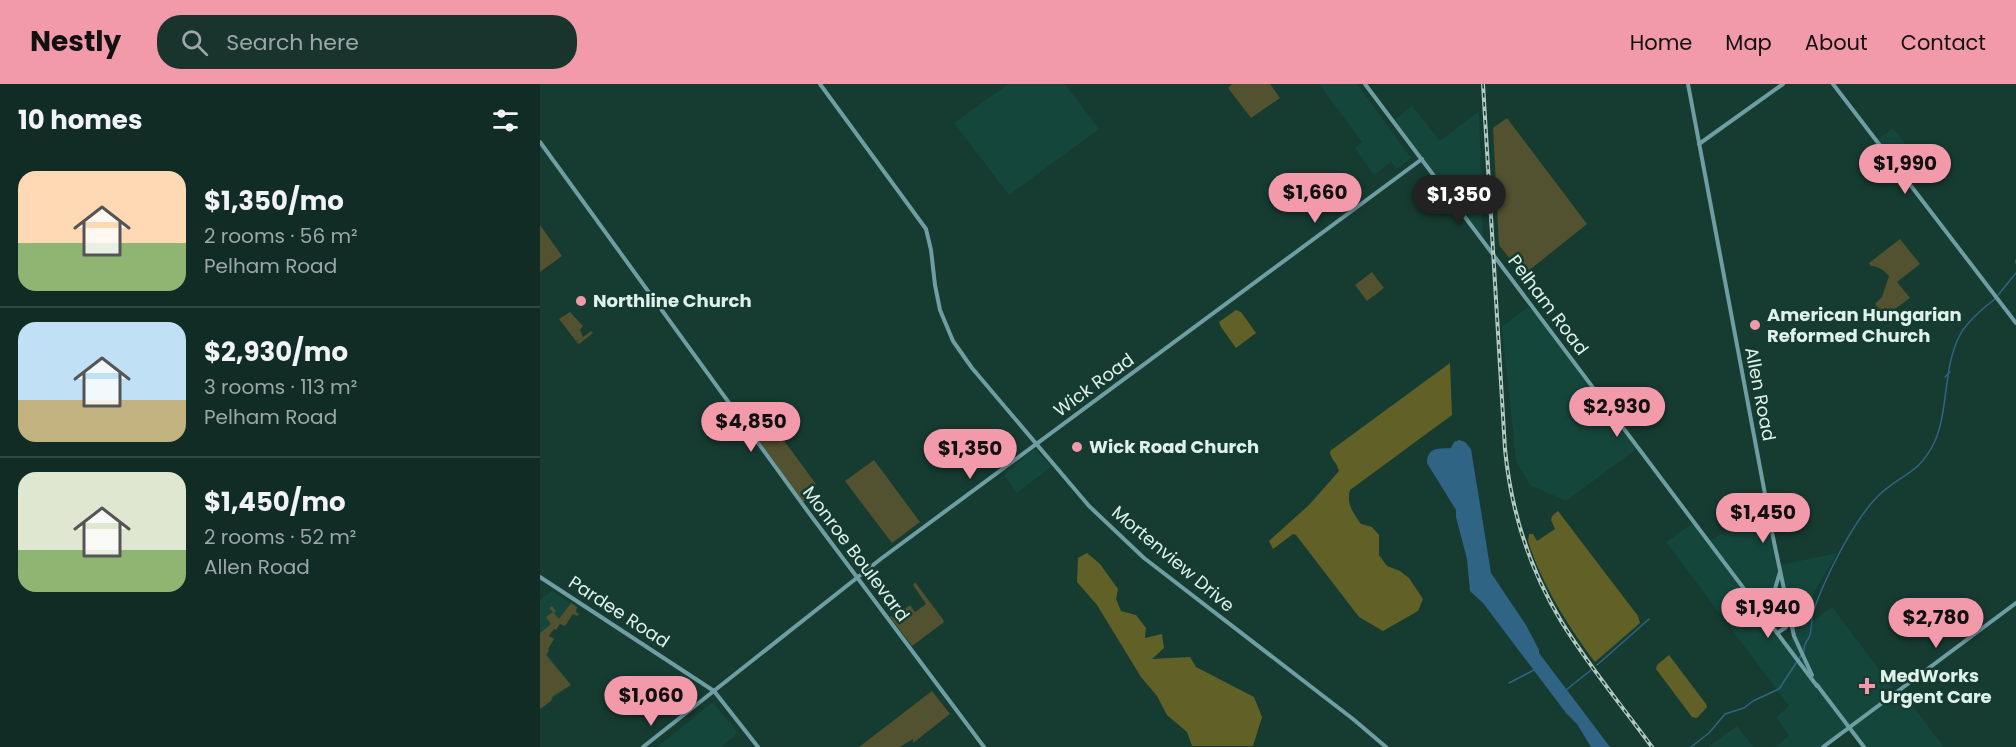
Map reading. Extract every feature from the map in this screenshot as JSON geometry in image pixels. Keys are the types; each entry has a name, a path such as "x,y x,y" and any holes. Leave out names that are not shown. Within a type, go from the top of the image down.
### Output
{"street":[{"name":"Mortenview Drive","path":"820,84 926,229 940,310 958,349 1089,506 1128,544 1386,747"},
{"name":"Pelham Road","path":"1365,84 1777,633 1795,656 1803,661"},
{"name":"Allen Road","path":"1688,84 1768,514 1791,620 1803,661 1817,686 1864,747"},
{"path":"1699,144 1783,84"},
{"path":"1833,84 2016,323"},
{"name":"Monroe Boulevard","path":"540,142 856,578 984,747"},
{"name":"Wick Road","path":"643,747 856,578 1422,159"},
{"name":"Allen Road","path":"1773,595 1779,581 1780,568"},
{"name":"Pardee Road","path":"540,577 714,691 758,747"},
{"path":"1759,609 1773,595 1786,594"},
{"path":"1823,747 2016,603"},
{"path":"1777,633 1791,620"}],"shaded area":[{"path":"1008,84 1065,84 1099,129 1009,195 954,123"},
{"path":"1232,84 1270,84 1280,98 1251,118 1228,88"},
{"path":"1319,84 1357,84 1411,158 1397,169 1391,162 1374,175 1355,148 1362,142"},
{"path":"1412,106 1440,141 1479,111 1483,241 1393,121"},
{"path":"1507,118 1587,224 1527,272 1510,259 1499,245 1493,128"},
{"path":"1893,128 1926,170 1909,183 1877,140"},
{"path":"540,225 562,256 540,272"},
{"path":"1900,239 1920,264 1897,282 1910,298 1884,317 1875,304 1882,297 1889,276 1869,263"},
{"path":"1372,272 1384,288 1367,301 1355,285"},
{"path":"1528,307 1543,319 1638,448 1566,501 1530,485 1516,461 1502,327"},
{"path":"1236,310 1241,312 1256,333 1236,348 1219,322"},
{"path":"570,312 583,326 580,330 583,337 591,331 593,333 579,344 576,342 581,338 576,341 559,319"},
{"path":"1450,363 1452,415 1350,490 1350,504 1355,516 1361,524 1372,527 1379,535 1379,555 1387,566 1400,571 1409,578 1423,599 1418,611 1383,631 1359,617 1296,535 1293,534 1273,549 1269,541 1309,505 1339,471 1330,451"},
{"path":"777,431 816,484 804,493 808,499 803,502 757,438 761,435 765,440"},
{"path":"1459,440 1465,442 1471,449 1491,573 1526,625 1539,653 1610,747 1591,747 1577,724 1566,713 1483,603 1470,591 1467,559 1456,510 1427,463 1432,451 1451,448 1454,442"},
{"path":"1035,449 1051,467 1017,493 1005,477 1005,471"},
{"path":"874,460 920,522 892,543 845,481"},
{"path":"1766,500 1780,565 1837,553 1814,592 1808,624 1832,607 1896,692 1900,689 1944,747 1864,747 1849,728 1823,747 1775,747 1789,736 1776,717 1789,706 1666,542 1694,522 1710,542","holes":["1780,570 1794,636 1787,644 1760,608 1778,581"]},
{"path":"1558,511 1638,616 1640,623 1595,662 1575,635 1557,604 1540,573 1528,541 1529,534 1533,534 1537,541 1555,529 1551,520"},
{"path":"1087,553 1100,564 1118,589 1116,599 1121,611 1136,615 1146,628 1145,638 1162,634 1164,648 1152,659 1190,657 1196,667 1254,697 1262,717 1253,746 1192,746 1187,732 1167,715 1097,605 1077,582 1078,558"},
{"path":"915,582 944,621 912,646 890,617 893,618 910,605 915,612 926,604 913,585"},
{"path":"552,591 577,607 549,629 543,647 571,685 540,708 540,600"},
{"path":"1784,596 1788,619 1781,628 1765,609 1774,598"},
{"path":"571,603 577,607 576,612 579,614 577,616 573,614 565,626 560,624 556,630 554,629 549,636 554,639 546,655 571,685 553,696 551,701 540,709 540,633 551,624 546,617 553,612 549,608 552,606 559,619"},
{"path":"1669,655 1706,704 1707,707 1697,718 1692,717 1656,669 1657,665"},
{"path":"932,691 950,714 913,743 913,739 900,747 859,747"},
{"path":"713,702 738,733 721,747 657,747"},
{"path":"1737,726 1753,747 1709,747 1709,746"}],"waterway":[{"path":"1998,295 2016,273"},
{"path":"1691,747 1709,733 1725,714 1744,708 1753,701 1779,689 1804,651 1818,598 1858,521 1885,489 1915,468 1929,453 1939,428 1948,373 1960,335 1966,325 1995,299"},
{"path":"1945,377 1950,372"},
{"path":"1597,665 1649,619"},
{"path":"1509,683 1534,670"},
{"path":"1566,690 1591,670"}],"railway":[{"path":"1483,84 1505,449 1517,517 1531,560 1561,621 1652,747"}],"place":[{"name":"Northline Church","path":"581,301"},
{"name":"American Hungarian Reformed Church","path":"1755,325"},
{"name":"Wick Road Church","path":"1077,447"},
{"name":"MedWorks Urgent Care","path":"1867,686"}]}
